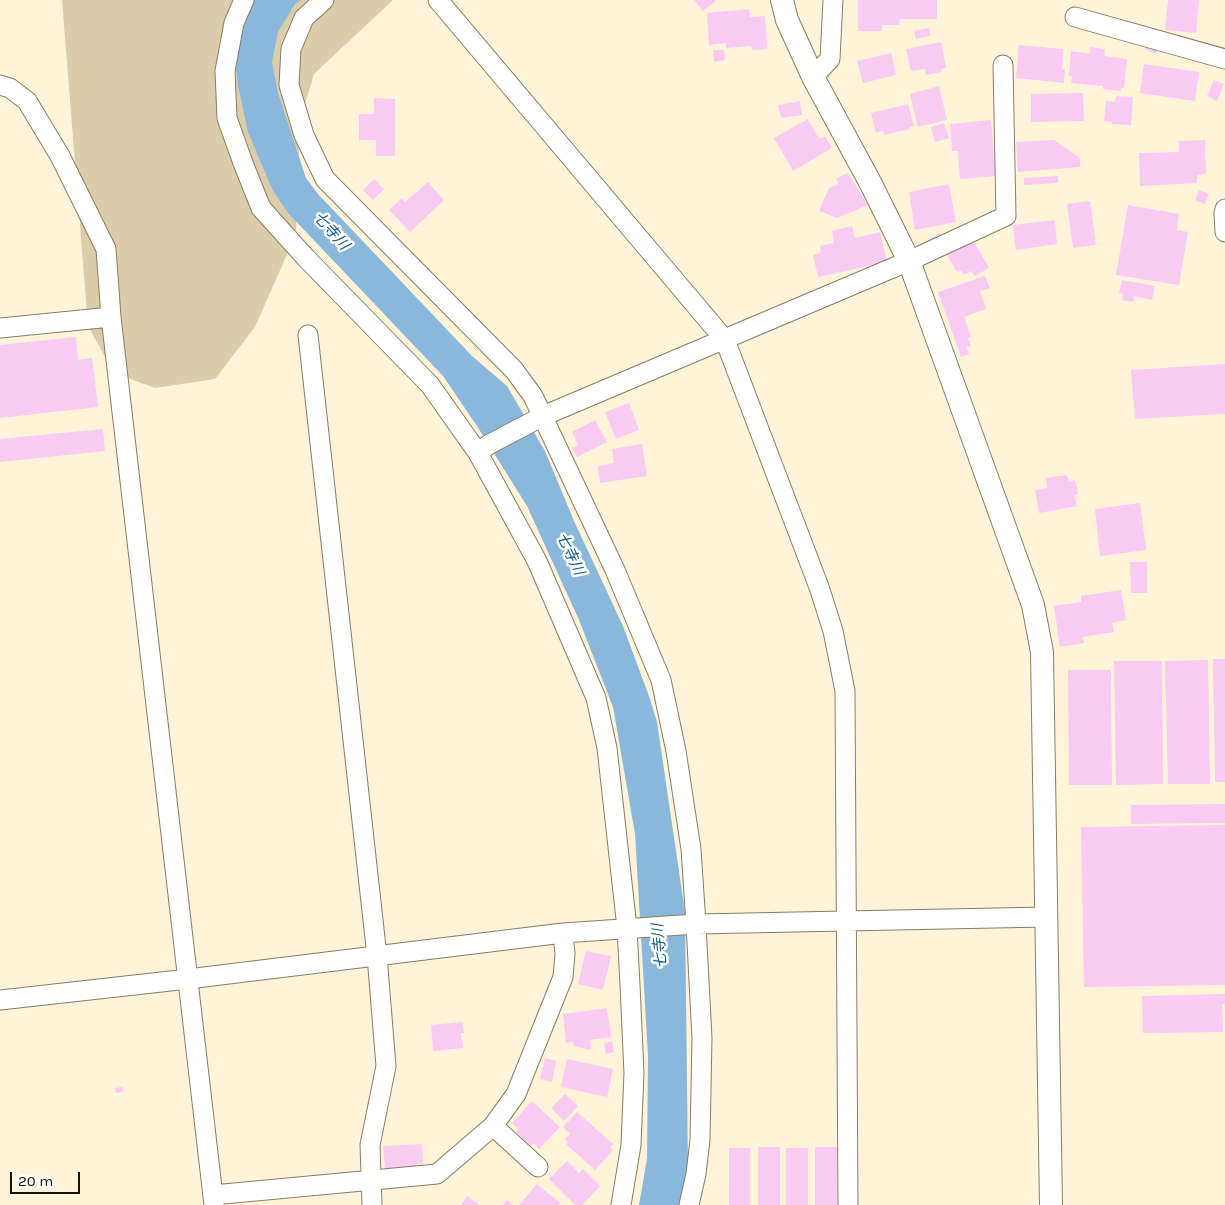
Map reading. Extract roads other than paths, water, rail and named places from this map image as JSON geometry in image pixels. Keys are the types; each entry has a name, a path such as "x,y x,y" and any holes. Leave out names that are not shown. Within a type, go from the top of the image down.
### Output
{"street":[{"path":"244,0 234,23 225,71 227,118 261,208 306,258 430,385 483,449 537,561 596,698 608,748 627,928 634,1073 630,1145 621,1205"},
{"path":"324,0 304,18 291,49 289,85 304,135 325,179 514,370 533,396 537,419 615,570 661,680 676,750 691,849 696,924 702,1038 700,1140 696,1174 689,1205"},
{"path":"438,0 725,340 819,587 833,630 845,691 848,1205"},
{"path":"782,0 787,20 812,77 875,191 909,261 1033,605 1042,652 1051,1205"},
{"path":"812,77 830,59 833,0"},
{"path":"1075,16 1225,59"},
{"path":"483,449 537,419 909,261 1006,216 1003,65"},
{"path":"0,85 10,88 27,102 60,156 106,249 111,317 214,1200 371,1179 437,1174 493,1126 516,1094 563,977 565,954 563,933"},
{"path":"1225,209 1225,232"},
{"path":"0,328 111,317"},
{"path":"308,335 377,956 386,1066 370,1145 372,1205"},
{"path":"0,1000 563,933 696,924 1045,917"},
{"path":"493,1126 538,1167"}],"water":[{"name":"七寺川","path":"251,0 301,0 295,4 278,32 272,62 278,93 306,178 318,194 472,356 507,386 545,451 574,521 623,626 650,699 657,722 685,912 688,1167 681,1205 639,1205 647,1159 648,1056 635,834 613,707 579,620 527,506 475,423 443,376 288,213 272,189 248,132 238,86 235,56"}]}
